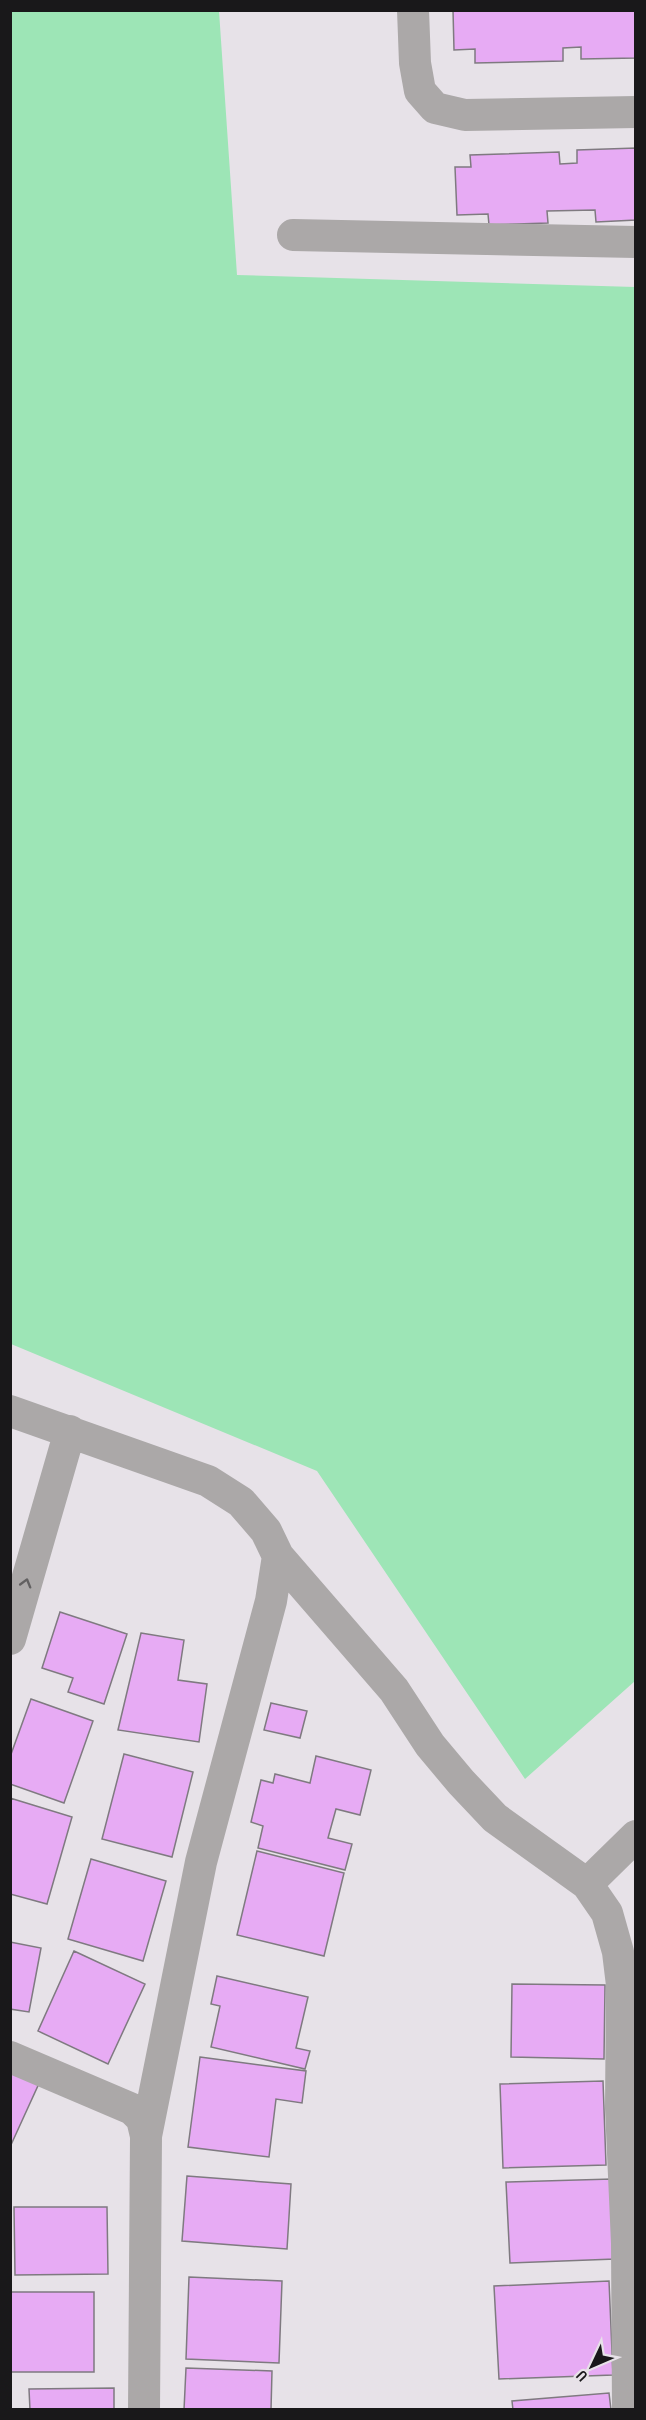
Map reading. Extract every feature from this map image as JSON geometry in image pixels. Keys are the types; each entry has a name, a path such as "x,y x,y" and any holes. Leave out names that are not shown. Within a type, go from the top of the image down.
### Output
{"street":[{"path":"413,10 415,63 420,91 435,108 465,115 636,112"},
{"path":"293,235 636,242"},
{"path":"10,1411 208,1481 241,1502 266,1531 278,1556 394,1690 430,1745 461,1782 495,1818 587,1884 607,1913 629,1986 621,2108 631,2243 628,2409"},
{"path":"10,1639 70,1431"},
{"path":"144,2409 146,2136 201,1862 271,1601 278,1556"},
{"path":"587,1884 636,1836"},
{"path":"10,2056 132,2109 142,2119 146,2136"}],"green space":[{"path":"10,11 219,11 237,275 635,287 635,1681 525,1779 317,1471 11,1344"}],"building":[{"path":"453,10 636,10 636,58 581,59 581,47 563,48 563,61 475,63 475,49 454,50"},
{"path":"636,148 636,220 596,222 595,210 547,211 548,223 489,225 488,214 457,215 455,167 471,167 470,155 559,152 560,164 577,163 577,150"},
{"path":"60,1612 127,1634 104,1704 68,1692 73,1678 42,1668"},
{"path":"141,1633 184,1640 178,1680 207,1684 199,1742 118,1730"},
{"path":"31,1699 93,1721 64,1803 10,1784 10,1757"},
{"path":"271,1703 307,1711 300,1738 264,1730"},
{"path":"124,1754 193,1772 172,1857 102,1839"},
{"path":"316,1756 371,1770 360,1815 336,1809 328,1838 352,1844 345,1870 258,1848 263,1826 251,1822 261,1780 273,1783 275,1774 310,1783"},
{"path":"10,1798 72,1817 47,1904 10,1894"},
{"path":"257,1851 344,1873 324,1956 237,1935"},
{"path":"91,1859 166,1881 143,1961 68,1939"},
{"path":"10,1942 41,1948 29,2012 10,2009"},
{"path":"74,1951 145,1984 108,2064 38,2031"},
{"path":"217,1976 308,1997 296,2048 310,2051 305,2069 211,2047 220,2006 211,2004"},
{"path":"512,1984 605,1985 604,2059 511,2057"},
{"path":"200,2057 306,2071 302,2103 276,2099 269,2157 188,2147"},
{"path":"10,2065 41,2079 10,2147"},
{"path":"603,2081 606,2165 503,2168 500,2084"},
{"path":"187,2176 291,2184 287,2249 182,2241"},
{"path":"612,2179 615,2259 510,2263 506,2182"},
{"path":"14,2207 107,2207 108,2274 15,2275"},
{"path":"189,2277 282,2281 279,2363 186,2359"},
{"path":"609,2281 613,2375 499,2379 494,2286"},
{"path":"10,2292 94,2292 94,2372 10,2372"},
{"path":"186,2368 272,2371 271,2410 184,2410"},
{"path":"114,2388 114,2410 30,2410 29,2389"},
{"path":"609,2393 611,2410 513,2410 512,2401"}]}
